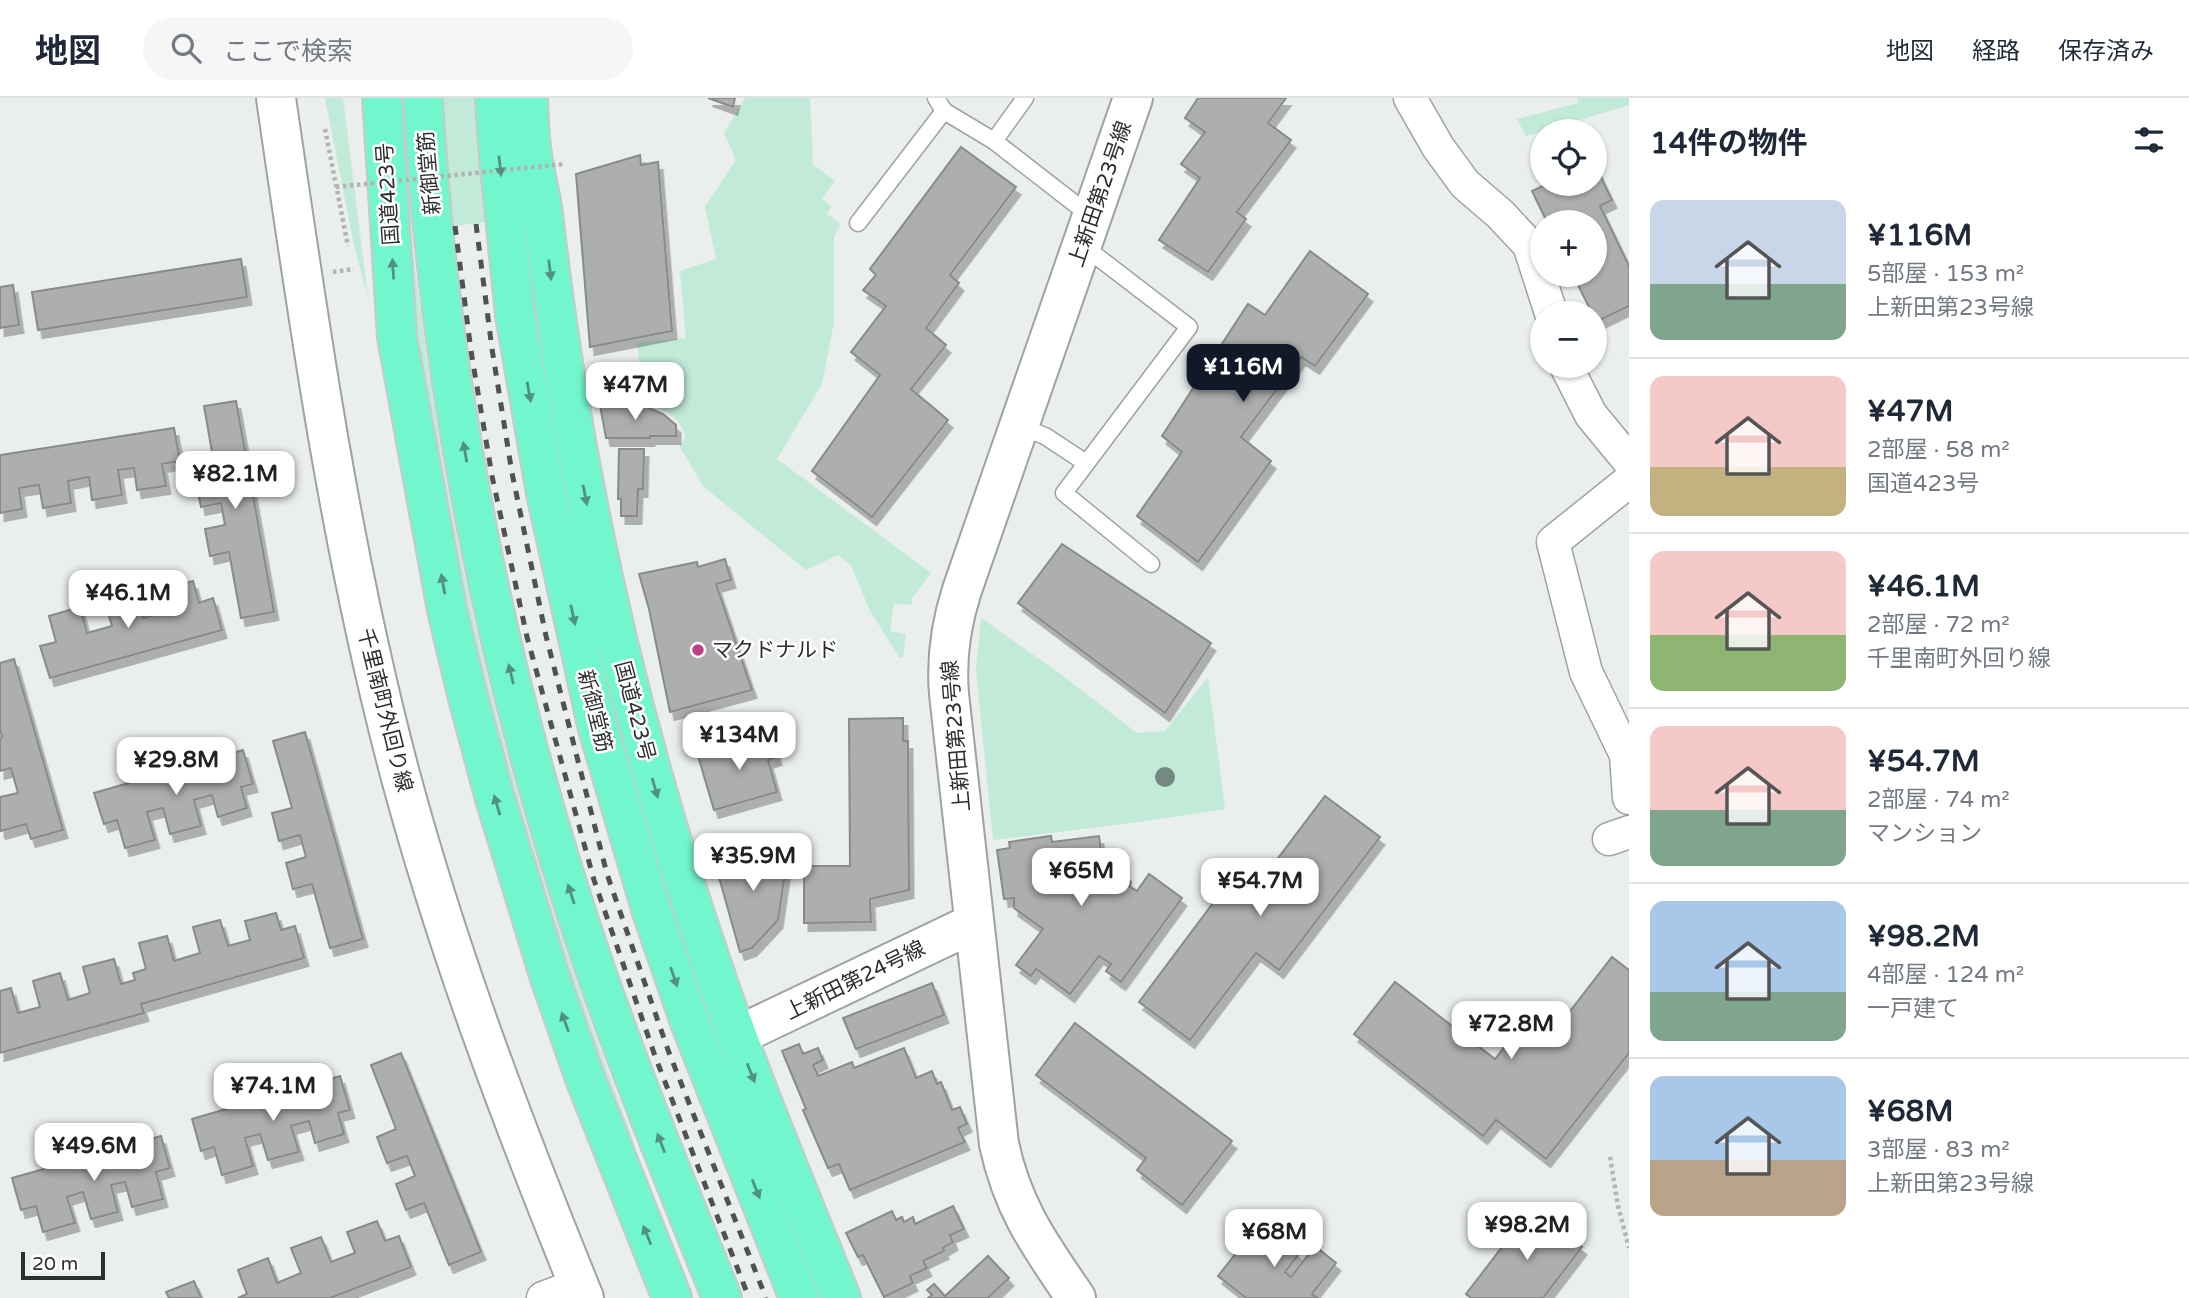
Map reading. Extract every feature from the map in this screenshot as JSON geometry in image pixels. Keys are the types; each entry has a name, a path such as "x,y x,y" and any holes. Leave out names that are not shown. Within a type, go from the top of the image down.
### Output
{"highway":[{"name":"国道423号","path":"382,98 397,337 447,610 467,694 494,795 550,978 586,1081 672,1298"},
{"name":"新御堂筋","path":"423,98 434,239 447,346 476,517 522,721 558,852 592,959 624,1050 722,1298"},
{"name":"新御堂筋","path":"495,98 515,315 546,493 597,725 652,912 690,1022 799,1298"},
{"name":"国道423号","path":"527,98 531,152 542,203 563,370 598,561 616,640 660,804 694,913 737,1036 841,1298"}],"street":[{"name":"千里南町外回り線","path":"276,98 340,509 390,735 461,976 505,1100 581,1291"},
{"name":"上新田第23号線","path":"1076,1298 1027,1224 1006,1176 995,1116 974,923 948,681 949,652 962,590 1133,98"},
{"path":"1410,98 1438,147 1465,184 1500,214 1529,245 1547,301"},
{"path":"1572,378 1591,415 1629,461"},
{"path":"1629,481 1553,542 1586,672 1626,754 1629,798"},
{"name":"上新田第24号線","path":"737,1036 974,923"},
{"path":"543,1298 581,1291"}],"lane":[{"path":"994,141 1025,98"},
{"path":"858,223 940,104 994,141 1189,327 1064,493 1151,564"},
{"path":"1020,426 1045,436 1086,463"}],"path":[{"path":"325,129 348,246"},
{"path":"336,187 565,164"},
{"path":"1610,1157 1618,1206 1629,1248"}],"green space":[{"path":"325,98 343,98 368,298 354,245"},
{"path":"432,98 478,98 487,222 444,227"},
{"path":"745,98 810,98 813,164 835,181 822,199 831,206 827,214 841,224 834,236 834,322 822,384 777,459 931,573 912,598 912,605 894,603 890,631 906,634 903,657 900,658 870,611 851,565 838,555 806,570 704,487 679,446 686,437 679,423 664,411 644,403 637,343 686,338 680,271 716,259 705,207 736,160 724,133"},
{"path":"1577,98 1629,98 1629,105 1582,119 1530,119 1530,135 1526,136 1517,119 1578,103"},
{"path":"406,187 435,414 466,581 493,701 547,891 588,1016 633,1139 635,1155 581,1028 469,641 412,328"},
{"path":"981,618 1137,733 1165,731 1208,677 1225,809 993,840 976,669"}],"building":[{"path":"708,98 735,98 733,107"},
{"path":"1198,98 1286,98 1268,123 1291,140 1237,212 1246,219 1208,272 1159,240 1200,178 1181,164 1205,132 1185,118"},
{"path":"961,147 1016,187 950,275 959,283 926,328 946,345 911,389 948,420 872,517 812,471 880,375 851,352 886,306 863,290 876,275 870,269"},
{"path":"640,155 641,165 658,162 672,331 590,347 576,174"},
{"path":"1607,190 1612,200 1600,206 1602,210 1541,210 1534,196 1607,196"},
{"path":"1607,220 1629,266 1629,306 1607,317 1607,301 1586,301 1579,287 1607,287"},
{"path":"1310,251 1368,294 1315,366 1301,357 1241,437 1271,461 1198,562 1137,516 1182,452 1162,436 1248,304 1265,315"},
{"path":"241,259 247,297 38,330 32,292"},
{"path":"13,285 19,325 0,328 0,287"},
{"path":"236,401 274,612 241,618 229,552 210,556 205,529 225,525 221,503 201,507 195,478 216,475 204,406"},
{"path":"606,401 647,407 663,414 676,425 676,436 606,438 600,405"},
{"path":"174,428 180,461 162,464 166,486 137,490 134,468 118,470 122,495 92,500 89,477 68,481 71,503 43,508 39,485 19,488 22,509 0,513 0,455"},
{"path":"619,449 644,449 643,489 638,489 637,516 621,516 621,499 618,499"},
{"path":"1062,544 1211,643 1165,713 1018,603"},
{"name":"マクドナルド","path":"725,559 731,580 716,584 752,690 670,712 639,574 697,562 698,567"},
{"path":"193,581 199,603 213,598 222,630 50,678 40,646 56,642 49,616 80,607 87,633 112,626 104,600 135,591 143,618 167,611 161,590"},
{"path":"14,659 63,830 31,839 26,824 1,831 0,828 0,797 18,793 11,768 0,771 0,663"},
{"path":"903,718 903,741 908,741 909,890 870,899 871,922 804,923 804,866 850,866 849,719"},
{"path":"305,732 363,939 330,948 312,884 293,889 286,863 306,857 300,835 279,841 272,813 292,808 273,741"},
{"path":"770,735 777,757 768,760 777,792 714,810 698,756"},
{"path":"243,750 253,784 241,787 247,808 218,817 212,795 194,800 201,826 170,834 163,808 147,812 155,840 125,848 117,820 104,824 94,793"},
{"path":"1325,796 1380,837 1279,970 1256,953 1190,1040 1139,1002 1237,871 1257,886"},
{"path":"1051,836 1052,842 1099,836 1102,860 1112,860 1115,856 1123,862 1114,875 1117,878 1126,878 1131,882 1130,887 1137,891 1149,874 1182,898 1121,982 1106,971 1111,964 1099,956 1070,994 1036,969 1031,976 1016,965 1043,929 1014,908 1014,898 1004,899 997,850 1010,848 1009,842"},
{"path":"779,844 786,866 778,920 752,948 740,952 715,863"},
{"path":"276,913 281,930 295,926 304,958 141,1004 144,1013 0,1053 0,991 11,988 18,1013 40,1007 33,981 60,973 68,1000 90,993 83,967 114,959 121,984 135,980 133,973 146,969 139,943 167,936 174,961 200,953 193,927 220,920 228,946 250,940 245,921"},
{"path":"1612,957 1629,970 1629,1053 1546,1159 1496,1120 1483,1136 1354,1034 1395,982 1495,1059 1523,1023 1547,1041"},
{"path":"932,983 944,1015 856,1049 843,1018"},
{"path":"1075,1023 1232,1141 1182,1205 1137,1170 1146,1158 1036,1075"},
{"path":"799,1044 803,1054 818,1048 823,1060 813,1065 818,1076 852,1062 854,1068 904,1048 916,1078 932,1071 937,1084 941,1082 952,1110 960,1107 967,1124 958,1128 965,1142 850,1190 839,1164 828,1168 782,1051"},
{"path":"401,1053 481,1252 449,1265 424,1203 406,1210 396,1184 415,1176 407,1156 387,1163 377,1137 396,1129 371,1065"},
{"path":"340,1076 350,1110 338,1113 344,1134 315,1143 309,1121 291,1126 299,1152 268,1160 260,1134 245,1138 253,1166 222,1175 214,1147 201,1151 192,1119"},
{"path":"161,1136 170,1168 156,1172 163,1199 132,1207 125,1182 111,1185 118,1212 91,1219 83,1192 67,1197 75,1223 43,1232 36,1206 21,1210 12,1178"},
{"path":"953,1206 964,1229 950,1235 953,1242 943,1248 944,1251 923,1261 927,1268 910,1276 913,1283 884,1297 863,1255 858,1257 846,1233 892,1211 896,1220 902,1217 904,1222 913,1217 915,1224"},
{"path":"1532,1208 1582,1247 1543,1298 1471,1298 1466,1294"},
{"path":"377,1221 385,1241 399,1236 411,1267 330,1298 238,1298 247,1294 238,1270 268,1258 277,1283 301,1273 291,1248 321,1237 331,1262 355,1253 347,1232"},
{"path":"1260,1223 1299,1254 1285,1272 1291,1277 1315,1246 1336,1263 1312,1294 1318,1298 1246,1298 1218,1276"},
{"path":"988,1256 1009,1278 988,1298 928,1298 932,1295 927,1290 934,1284 945,1296"},
{"path":"194,1281 201,1298 169,1298 166,1292"}],"railway":[{"path":"476,224 512,473 546,636 607,874 668,1050 766,1298"},
{"path":"455,226 471,351 492,476 527,637 594,880 655,1056 749,1298"}],"place":[{"name":"マクドナルド","path":"698,650"}]}
